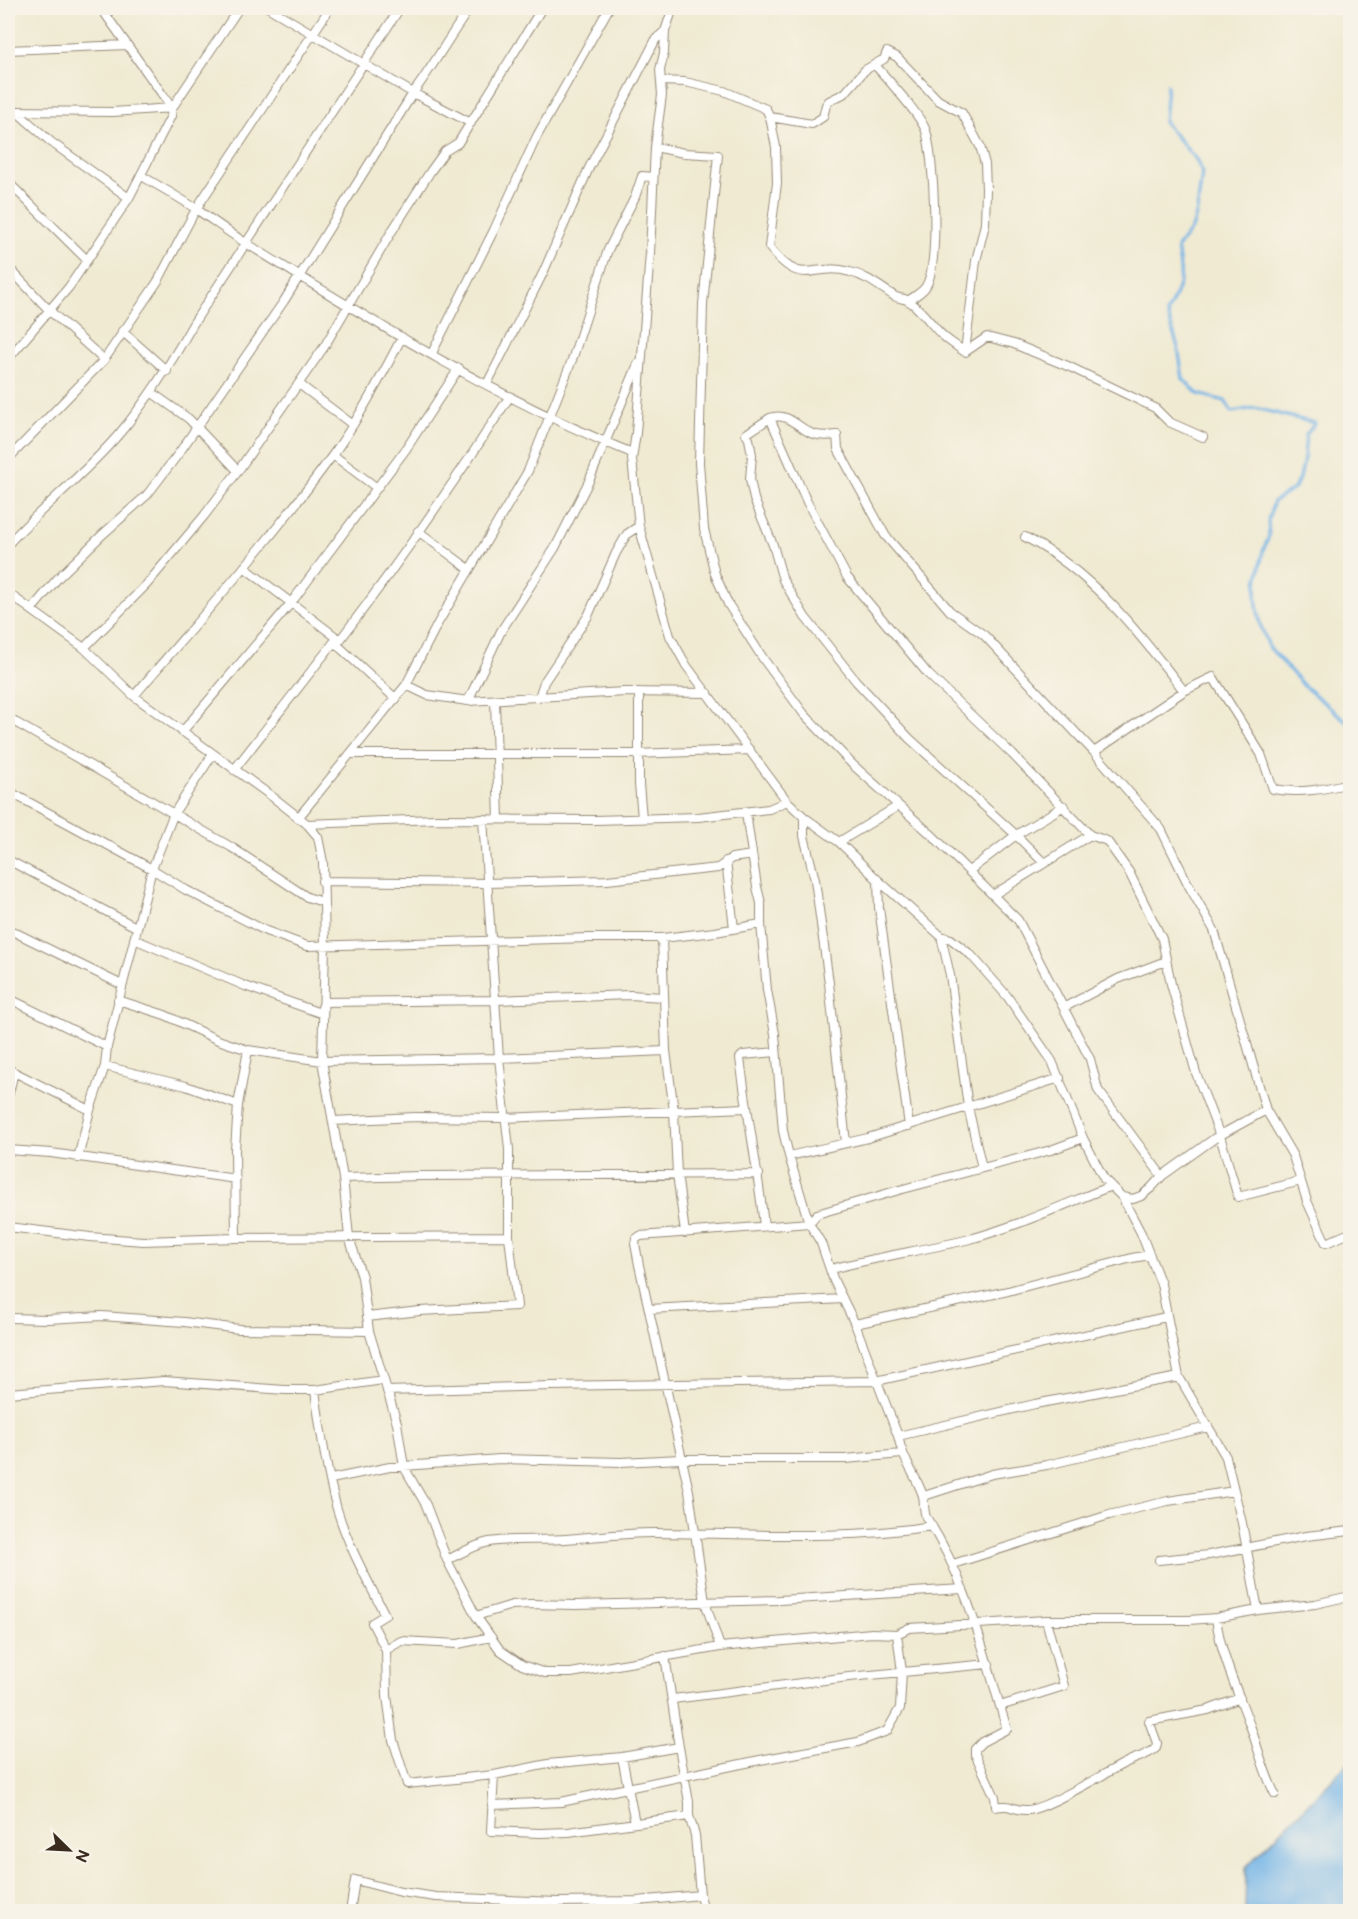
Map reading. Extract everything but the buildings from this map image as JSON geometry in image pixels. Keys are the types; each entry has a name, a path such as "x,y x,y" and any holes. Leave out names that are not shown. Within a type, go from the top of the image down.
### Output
{"street":[{"path":"101,8 172,108"},
{"path":"8,359 50,311 129,198 171,116 172,108 239,8"},
{"path":"269,8 413,93 471,123"},
{"path":"8,457 104,360 158,281 196,209 330,8"},
{"path":"8,544 118,435 167,371 193,324 400,8"},
{"path":"32,609 58,578 147,495 196,428 300,275 413,93 470,8"},
{"path":"84,648 147,584 238,471 324,347 392,231 430,172 445,151 458,143 543,8"},
{"path":"432,353 494,230 537,136 609,8"},
{"path":"673,8 665,31 664,53 660,70 662,81 655,147 642,356 636,433 632,453 639,526 670,636 686,664 787,801 804,817 839,842 941,936 951,939 971,955 1007,996 1052,1061 1083,1138 1104,1179 1122,1197 1150,1255 1161,1284 1179,1377 1226,1456 1258,1610"},
{"path":"487,384 528,304 589,168 656,39 665,31"},
{"path":"8,50 127,45"},
{"path":"770,117 812,124 823,117 829,101 845,93 865,70 884,59 887,52 897,57 938,100 962,113 980,146 985,164 986,189 985,224 974,270 965,352"},
{"path":"875,65 925,129 932,164 935,235 930,272 926,287 908,301"},
{"path":"662,81 685,82 723,91 765,109 770,117 776,147 777,183 769,247 779,260 789,268 802,273 836,269 853,272 873,281 898,298 908,301 944,336 965,352"},
{"path":"12,112 143,111 172,108"},
{"path":"12,112 129,198"},
{"path":"655,147 684,153 718,155 703,304 699,463 704,529 715,574 734,613 764,660 804,714 853,765 933,836 1018,920 1090,1059 1098,1090 1162,1176"},
{"path":"142,176 402,337 510,396 632,453"},
{"path":"298,818 406,685 469,570 528,471 572,360 609,250 635,197 642,176 653,177"},
{"path":"8,182 87,261"},
{"path":"8,269 104,360"},
{"path":"122,331 167,371"},
{"path":"134,696 290,512 333,455 379,381 402,337"},
{"path":"965,352 987,337 1014,344 1155,408 1169,422 1203,437"},
{"path":"468,701 501,631 555,548 589,481 642,356"},
{"path":"182,732 291,603 406,449 459,368"},
{"path":"298,384 353,425"},
{"path":"151,392 189,419 238,471"},
{"path":"234,770 373,597 477,448 510,396"},
{"path":"1043,862 909,738 856,681 805,617 783,580 773,545 754,499 750,478 752,455 746,434 770,418 775,416 790,419 814,434 837,435 838,449 885,535 950,611 984,635 1094,752 1161,829 1214,930 1255,1076 1264,1096 1266,1110 1293,1156 1307,1201 1326,1243 1350,1233"},
{"path":"770,418 807,502 847,577 928,674 1064,806 1090,835 1107,841 1129,872 1162,939 1171,984 1196,1073 1220,1136 1238,1197 1301,1181"},
{"path":"333,455 377,488"},
{"path":"539,697 544,682 588,616 627,534 639,526"},
{"path":"418,531 469,570"},
{"path":"1025,537 1050,550 1092,585 1139,633 1184,691"},
{"path":"244,567 337,641 396,699"},
{"path":"8,592 84,648 134,696 307,824 318,837 322,862 325,946 322,1061 343,1178 349,1238 362,1277 369,1331 397,1423 404,1467 426,1505 447,1560 476,1616 500,1650 522,1665 546,1673 571,1673 720,1647 872,1634 897,1634 909,1628 1046,1620 1189,1620 1315,1604 1350,1596"},
{"path":"1094,752 1184,691 1214,677 1261,754 1274,789 1320,790 1350,783"},
{"path":"406,685 427,695 468,701 639,692 708,693"},
{"path":"639,692 639,784 642,818"},
{"path":"495,701 499,819"},
{"path":"8,718 231,847 307,897 323,902"},
{"path":"350,754 498,755 750,750"},
{"path":"78,1158 90,1110 105,1066 118,1000 152,869 174,813 213,754"},
{"path":"8,791 152,869 186,890 266,931 307,946 662,938 761,924"},
{"path":"307,824 436,819 698,818 769,809 787,801"},
{"path":"839,842 898,806"},
{"path":"969,871 1016,835 1064,806"},
{"path":"746,813 761,903 767,990 776,1052 783,1131 789,1156 809,1223 821,1244 855,1324 898,1437 902,1454 924,1496 923,1508 953,1564 989,1664 1007,1729 982,1742 975,1749 975,1754 995,1797 996,1807 1005,1804 1028,1811 1047,1804 1130,1760 1153,1751 1157,1743 1149,1721 1208,1710 1240,1698"},
{"path":"804,817 804,836 815,880 829,983 846,1143"},
{"path":"367,1317 420,1311 517,1306 510,1236 509,1149 499,1058 483,819"},
{"path":"993,895 1090,835"},
{"path":"322,881 487,883 607,880 718,868 726,861 752,855"},
{"path":"8,860 136,927"},
{"path":"726,861 734,928"},
{"path":"878,880 879,908 909,1126"},
{"path":"8,929 122,985"},
{"path":"941,936 950,975 968,1107 982,1168"},
{"path":"662,938 666,1051 674,1111 677,1174 685,1233"},
{"path":"134,939 306,1009 320,1012 324,1002"},
{"path":"1065,1007 1118,979 1166,961"},
{"path":"324,1002 496,1000 607,995 663,997"},
{"path":"8,998 107,1047"},
{"path":"118,1000 165,1015 218,1040 248,1050 322,1061 499,1058 666,1051"},
{"path":"236,1238 235,1150 238,1105 248,1050"},
{"path":"764,1226 759,1174 740,1058 743,1055 776,1052"},
{"path":"105,1066 186,1086 238,1105"},
{"path":"8,1097 11,1071 90,1110"},
{"path":"789,1156 909,1126 1060,1078"},
{"path":"333,1121 425,1117 504,1118 747,1107"},
{"path":"1122,1197 1133,1199 1141,1196 1162,1176 1220,1136 1266,1110"},
{"path":"720,1647 705,1602 689,1491 637,1255 636,1239 640,1236 809,1223 817,1214 1051,1150 1083,1138"},
{"path":"8,1150 51,1153 236,1179"},
{"path":"343,1178 759,1174"},
{"path":"831,1269 973,1238 1111,1186"},
{"path":"8,1227 143,1241 510,1236"},
{"path":"855,1324 1008,1291 1150,1255"},
{"path":"649,1309 843,1299"},
{"path":"8,1318 48,1319 102,1316 239,1329 369,1331"},
{"path":"387,1391 876,1381 1166,1317"},
{"path":"898,1437 1035,1404 1179,1377"},
{"path":"8,1393 164,1381 315,1390 383,1380"},
{"path":"315,1390 320,1428 338,1510 362,1569 385,1615 372,1623 386,1650 387,1696 393,1740 407,1784 494,1775 548,1764 622,1757 679,1747"},
{"path":"924,1496 992,1474 1047,1465 1208,1427"},
{"path":"331,1479 390,1467 500,1459 621,1462 681,1459 845,1459 902,1454"},
{"path":"953,1564 1109,1515 1168,1501 1234,1491"},
{"path":"447,1560 481,1544 500,1541 535,1541 651,1533 837,1535 880,1533 932,1526"},
{"path":"1159,1560 1246,1549 1306,1536 1350,1531"},
{"path":"476,1616 512,1605 530,1604 779,1600 963,1589"},
{"path":"1216,1618 1218,1634 1260,1753 1266,1777 1275,1794"},
{"path":"1000,1706 1064,1686 1046,1620"},
{"path":"492,1805 561,1802 858,1742 887,1731 900,1708 902,1672 897,1634"},
{"path":"386,1650 401,1641 458,1644 491,1638"},
{"path":"665,1656 689,1802 689,1816 695,1834 700,1895 704,1911"},
{"path":"673,1699 989,1664"},
{"path":"622,1757 635,1823"},
{"path":"494,1775 491,1831 568,1832 689,1816"},
{"path":"350,1911 355,1880 401,1892 436,1897 547,1902 637,1901 700,1895"}],"water":[{"path":"1350,1761 1350,1911 1245,1911 1246,1867"}],"waterway":[{"path":"1167,85 1164,122 1197,161 1202,173 1193,226 1177,248 1180,281 1167,313 1178,347 1183,379 1198,394 1225,401 1232,412 1255,408 1315,423 1306,435 1301,474 1294,489 1274,501 1268,520 1269,536 1263,551 1256,598 1260,624 1269,647 1304,686 1350,724"}]}
